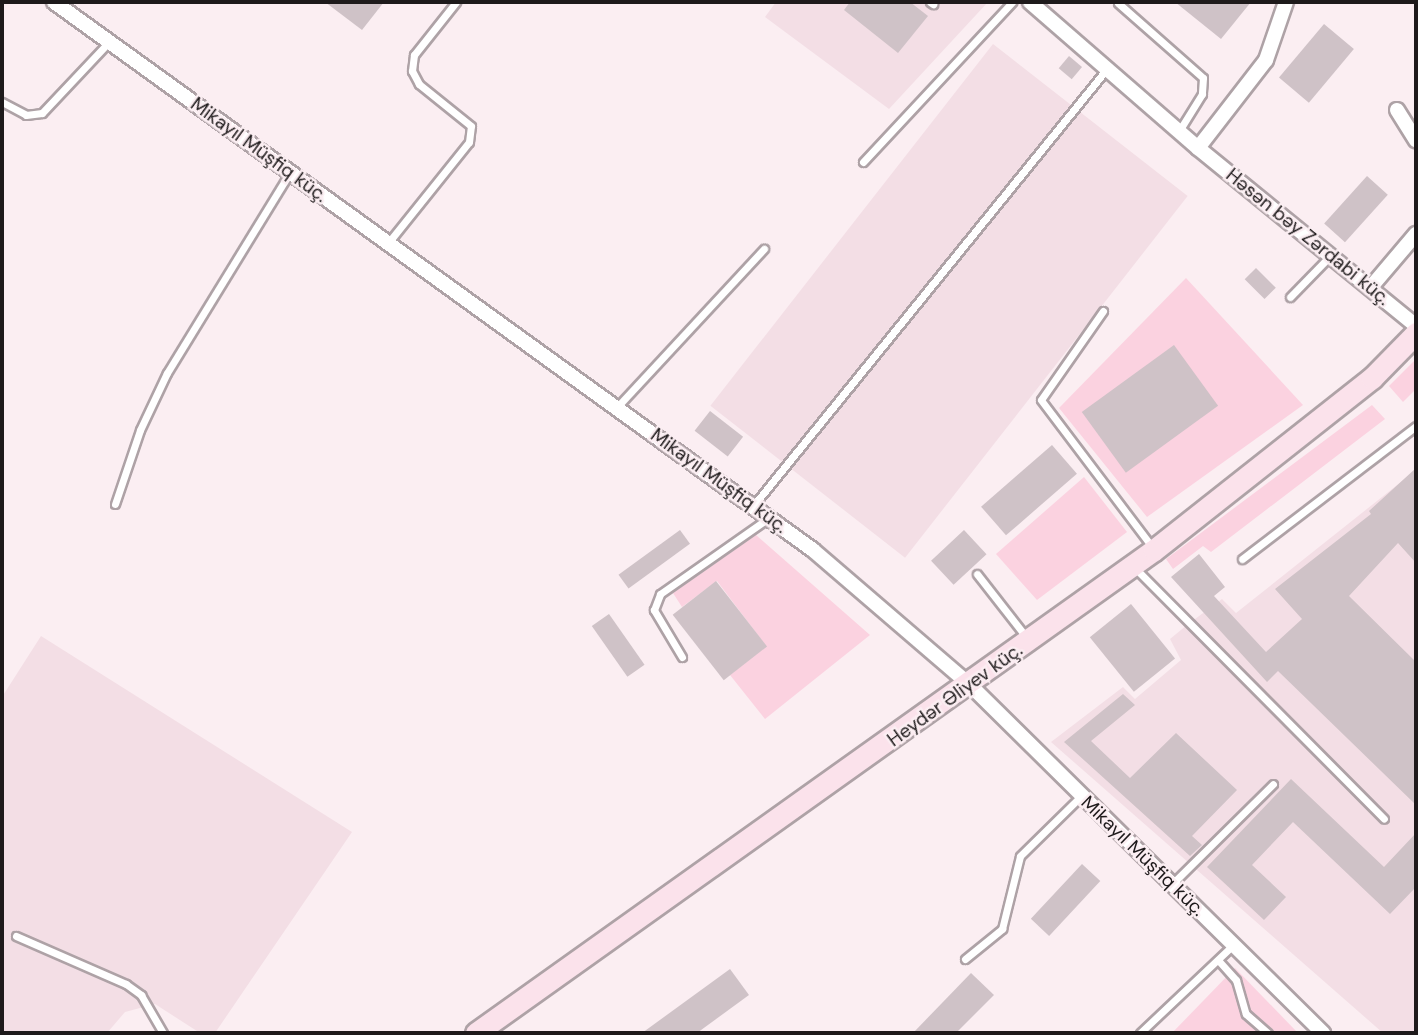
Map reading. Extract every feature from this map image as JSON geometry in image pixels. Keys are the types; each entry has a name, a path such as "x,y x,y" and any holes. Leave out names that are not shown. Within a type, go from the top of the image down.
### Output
{"main road":[{"name":"Heydər Əliyev küç.","path":"476,1033 970,685 1154,550 1372,378 1416,333"}],"street":[{"name":"Mikayıl Müşfiq küç.","path":"54,2 770,517 970,685 1323,1033"},
{"name":"Həsən bəy Zərdabi küç.","path":"1030,2 1198,148 1416,326"},
{"path":"1198,148 1266,60 1286,2"},
{"path":"1397,110 1416,141"},
{"path":"1371,287 1416,234"}],"lane":[{"path":"388,243 469,142 471,126 419,84 412,71 414,55 456,2"},
{"path":"863,163 1012,2"},
{"path":"1118,3 1203,78 1202,94 1179,131"},
{"path":"2,102 26,115 42,113 109,42"},
{"path":"753,506 1106,70"},
{"path":"115,504 140,430 167,373 290,172"},
{"path":"617,407 764,249"},
{"path":"1290,297 1331,255"},
{"path":"1103,311 1041,400 1154,550"},
{"path":"1242,559 1416,427"},
{"path":"682,657 654,610 660,594 770,517"},
{"path":"1133,565 1187,625 1384,819"},
{"path":"977,574 1030,641"},
{"path":"1172,884 1273,784"},
{"path":"965,958 1002,929 1020,856 1081,796"},
{"path":"16,936 125,984 141,995 163,1033"},
{"path":"1140,1033 1233,946"},
{"path":"1218,960 1236,980 1246,1014 1268,1033"}],"shaded area":[{"path":"776,2 988,2 889,109 765,17"},
{"path":"993,44 1188,196 905,558 710,406"},
{"path":"1186,278 1303,405 1147,517 1059,408"},
{"path":"1416,359 1416,389 1403,402 1389,386"},
{"path":"1372,405 1385,419 1211,552 1203,546 1173,569 1166,559"},
{"path":"1416,470 1416,1033 1383,1033 1051,742 1123,687 1135,699 1181,660 1170,639 1187,625 1222,599 1236,613"},
{"path":"1084,477 1127,532 1037,600 996,554"},
{"path":"756,535 870,635 765,719 730,675 766,646 717,581 682,607 673,593"},
{"path":"41,636 352,832 215,1033 200,1033 155,1004 125,1012 107,1033 2,1033 2,697"},
{"path":"1235,968 1298,1033 1172,1033"}],"building":[{"path":"325,2 384,2 362,30"},
{"path":"850,2 910,2 928,16 898,53 844,10"},
{"path":"1175,2 1251,2 1221,39"},
{"path":"1324,24 1354,49 1309,103 1279,78"},
{"path":"1069,56 1082,67 1072,79 1059,68"},
{"path":"1367,176 1388,195 1345,242 1324,224"},
{"path":"1256,268 1276,288 1264,299 1245,279"},
{"path":"1174,345 1218,406 1126,473 1082,412"},
{"path":"710,411 743,437 728,457 695,431"},
{"path":"1052,445 1077,474 1006,535 981,507"},
{"path":"1416,468 1416,563 1398,543 1349,596 1416,662 1416,805 1278,671 1267,682 1171,577 1199,554 1225,587 1214,596 1266,652 1302,619 1275,589 1371,514 1369,511"},
{"path":"680,530 690,544 629,588 619,575"},
{"path":"964,530 987,554 954,585 931,561"},
{"path":"716,581 767,646 724,680 673,615"},
{"path":"1131,604 1175,658 1134,692 1090,637"},
{"path":"609,614 645,665 627,677 592,626"},
{"path":"1123,694 1135,705 1091,741 1130,778 1176,733 1237,790 1192,836 1202,845 1190,856 1064,742"},
{"path":"1291,779 1384,867 1416,833 1416,887 1390,914 1293,822 1252,865 1286,897 1264,920 1207,867"},
{"path":"1082,864 1100,881 1049,936 1031,919"},
{"path":"730,969 749,995 697,1033 642,1033"},
{"path":"971,973 994,995 956,1033 913,1033"}]}
